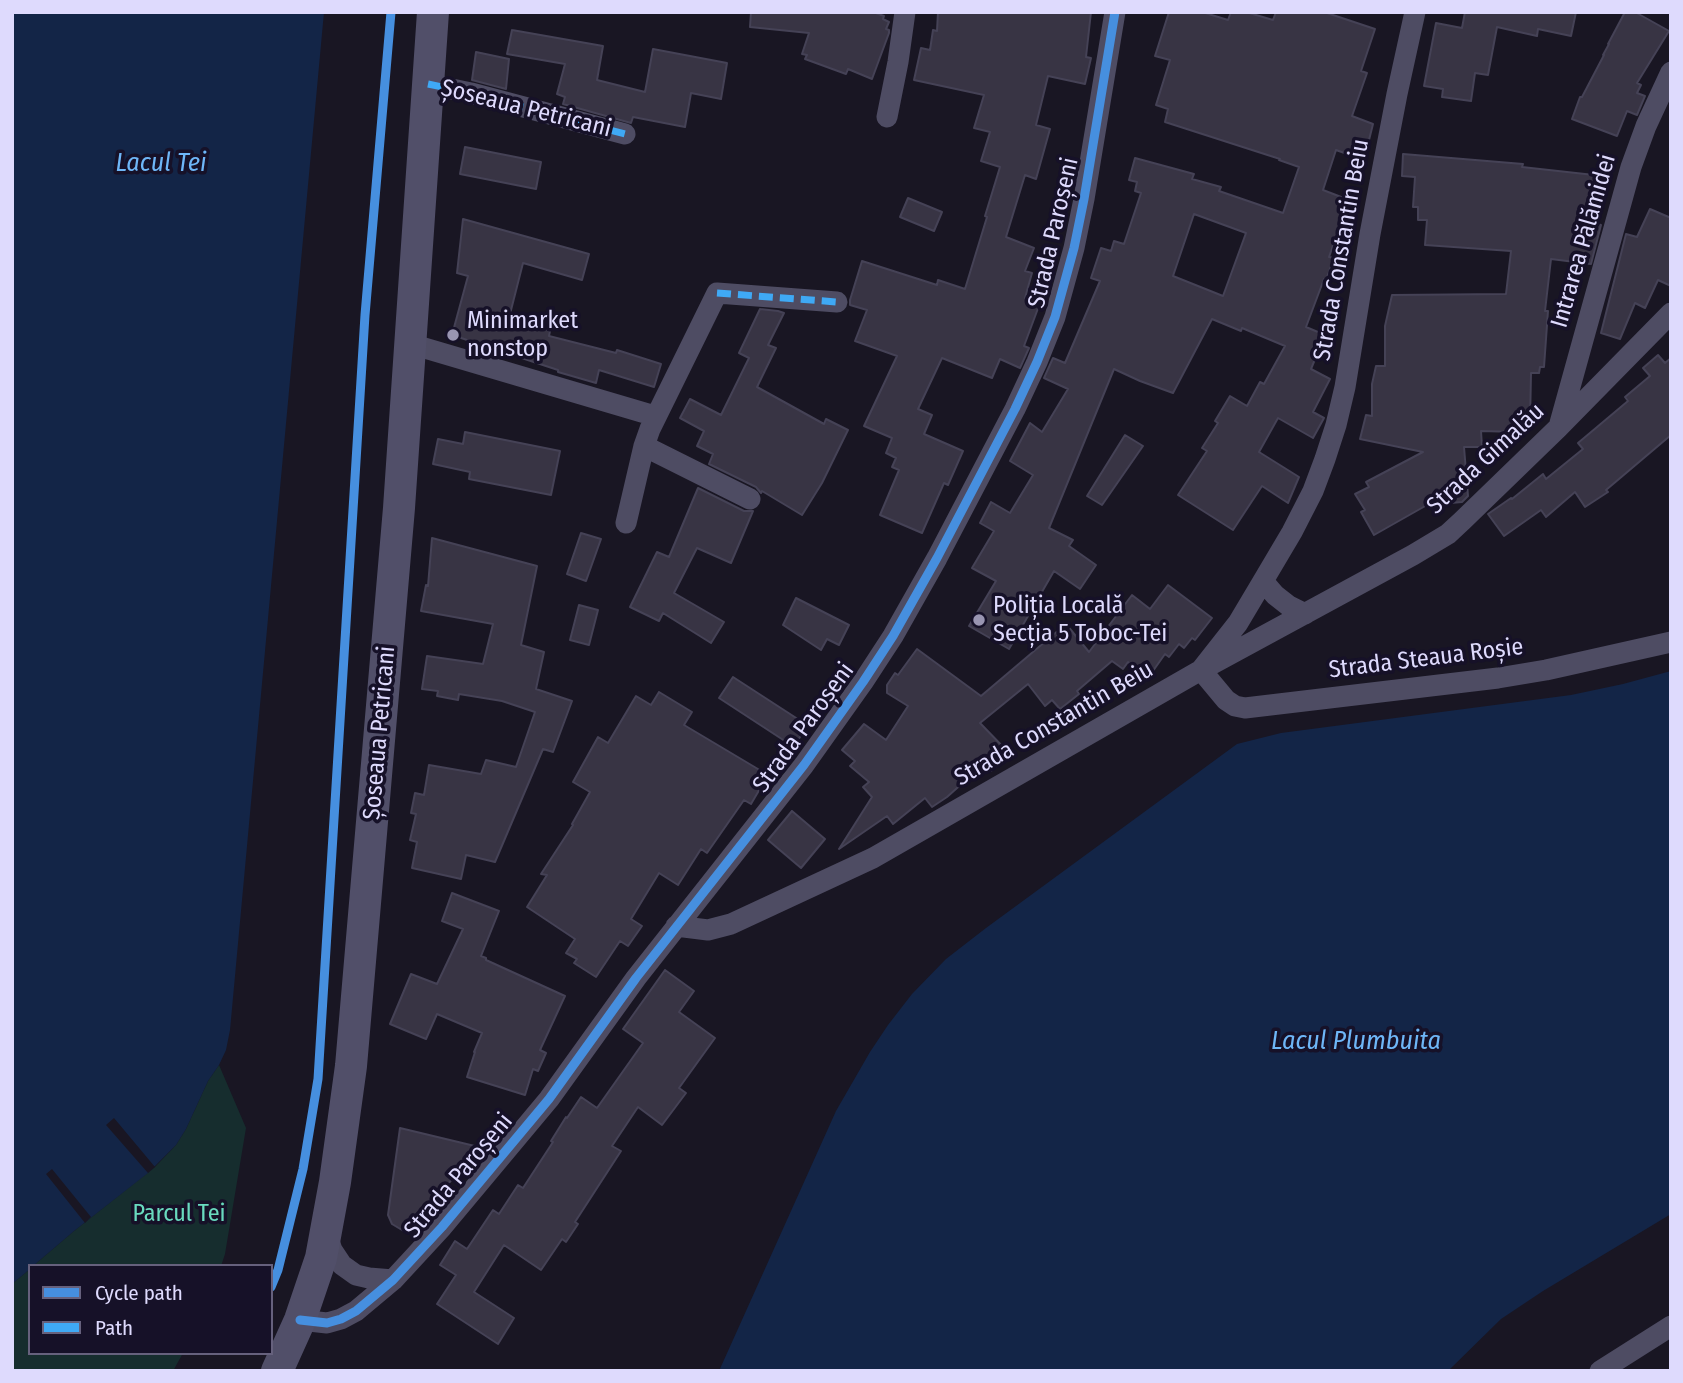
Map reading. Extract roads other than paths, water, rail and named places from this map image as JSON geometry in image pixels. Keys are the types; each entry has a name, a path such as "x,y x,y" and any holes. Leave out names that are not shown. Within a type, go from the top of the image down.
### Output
{"main road":[{"name":"Șoseaua Petricani","path":"277,1371 300,1320 321,1258 344,1130 399,508 433,12"}],"street":[{"path":"887,117 905,12"},
{"name":"Strada Paroșeni","path":"300,1320 327,1324 356,1311 393,1280 442,1227 549,1099 676,926 804,765 863,682 919,592 1015,409 1055,317 1074,248 1115,12"},
{"name":"Strada Constantin Beiu","path":"676,926 708,930 731,925 873,858 1201,670 1231,631 1292,532 1313,491 1336,425 1396,94 1415,12"},
{"name":"Intrarea Pălămidei","path":"1559,427 1631,167 1671,72"},
{"name":"Șoseaua Petricani","path":"428,85 471,93 625,134"},
{"path":"626,523 644,446 655,416 717,293 838,302"},
{"name":"Strada Gimalău","path":"1201,670 1448,534 1559,427 1671,313"},
{"path":"411,344 655,416"},
{"path":"644,446 750,499"},
{"path":"1263,581 1275,595 1305,614"},
{"name":"Strada Steaua Roșie","path":"1201,670 1226,700 1245,708 1498,678 1671,642"},
{"path":"326,1231 332,1250 342,1265 356,1275 393,1280"},
{"path":"1600,1371 1671,1326"}],"water":[{"name":"Lacul Tei","path":"12,12 324,12 230,1030 226,1050 176,1145 148,1173 35,1264 28,1264 28,1271 12,1284"},
{"name":"Lacul Plumbuita","path":"1671,671 1671,1214 1501,1319 1448,1371 719,1371 836,1111 870,1052 912,994 946,959 986,928 1237,744 1281,733 1571,695"}],"place":[{"name":"Minimarket nonstop","path":"453,335"},
{"name":"Poliția Locală Secția 5 Toboc-Tei","path":"979,620"}],"park label":[{"name":"Parcul Tei","path":"179,1214"}]}
